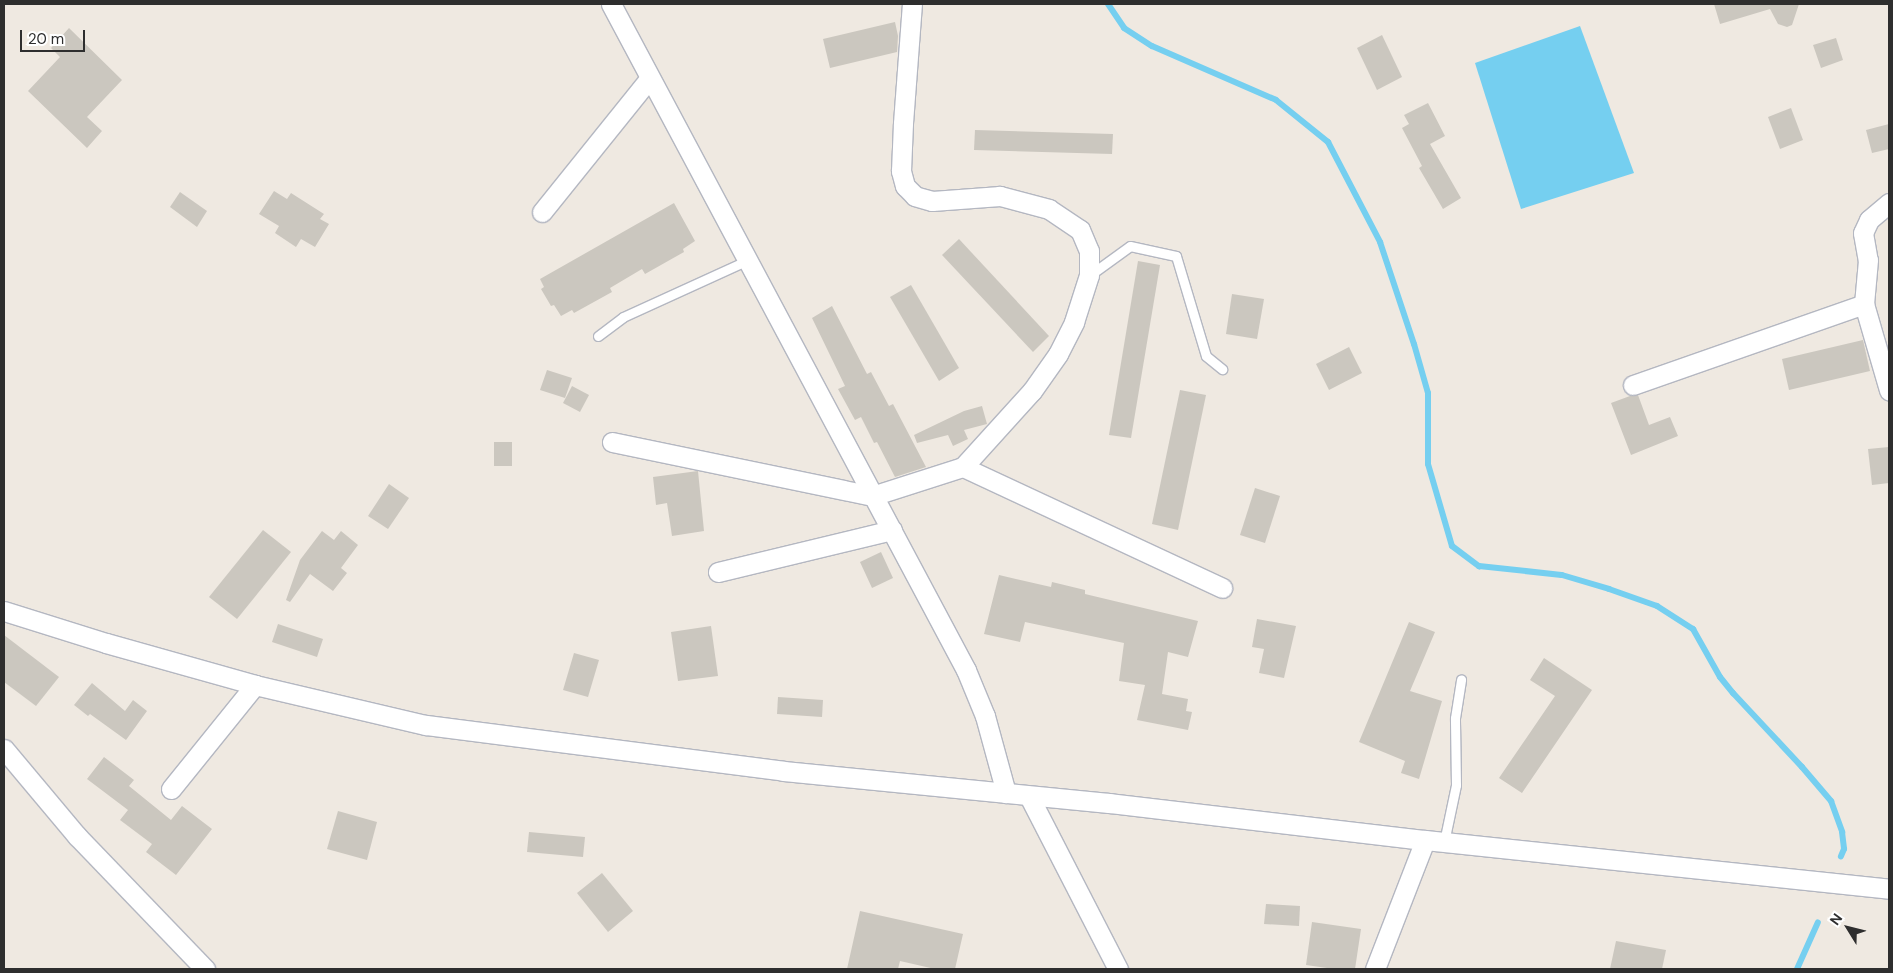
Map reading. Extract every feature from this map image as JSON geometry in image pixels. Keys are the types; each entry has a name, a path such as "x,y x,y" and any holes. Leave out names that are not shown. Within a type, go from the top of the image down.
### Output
{"street":[{"path":"611,4 746,261 892,530 974,688 985,716 1006,793"},
{"path":"612,442 872,496 962,467 1032,392 1058,354 1074,322 1090,275 1089,251 1080,230 1048,209 1000,196 932,201 915,196 905,186 902,171 903,123 912,4"},
{"path":"542,212 649,79"},
{"path":"1889,203 1869,220 1863,233 1868,260 1864,304 1889,390"},
{"path":"1633,385 1864,304"},
{"path":"962,467 1222,588"},
{"path":"718,572 892,530"},
{"path":"4,611 106,643 254,685 426,725 783,771 1109,803 1434,841 1889,889"},
{"path":"171,789 254,685"},
{"path":"4,749 77,836 205,969"},
{"path":"1029,796 1118,969"},
{"path":"1375,969 1434,841"}],"lane":[{"path":"1090,275 1130,246 1176,256 1206,356 1222,369"},
{"path":"598,336 623,317 746,261"},
{"path":"1434,841 1456,785 1455,718 1461,679"}],"water":[{"path":"1580,26 1634,173 1521,209 1475,63"}],"building":[{"path":"1714,4 1799,4 1792,25 1787,27 1778,24 1770,9 1720,24"},
{"path":"895,22 898,36 897,52 830,68 823,39"},
{"path":"69,28 122,80 87,117 102,131 87,148 28,91 60,57 51,48"},
{"path":"1382,35 1402,77 1377,90 1357,48"},
{"path":"1836,38 1843,60 1821,68 1813,45"},
{"path":"1428,103 1445,136 1430,144 1461,198 1443,209 1419,168 1422,166 1402,128 1409,124 1404,115"},
{"path":"1791,108 1803,140 1780,149 1768,117"},
{"path":"1889,124 1889,149 1872,153 1866,130"},
{"path":"975,130 1113,134 1112,154 974,150"},
{"path":"274,191 287,199 291,193 324,214 320,219 329,224 315,247 301,239 296,247 275,233 279,226 259,214"},
{"path":"180,192 207,211 197,227 170,207"},
{"path":"674,203 695,241 683,249 684,252 645,274 642,269 610,288 612,292 574,313 572,310 561,316 554,305 551,306 541,289 544,287 540,279"},
{"path":"959,239 1049,336 1033,352 942,255"},
{"path":"1138,261 1160,265 1131,438 1109,435"},
{"path":"911,285 959,368 939,381 890,297"},
{"path":"1232,294 1264,299 1257,339 1226,334"},
{"path":"832,306 867,374 871,372 889,406 893,404 926,467 895,477 877,442 874,443 861,417 855,420 838,389 845,386 812,318"},
{"path":"1863,340 1870,371 1789,390 1782,359"},
{"path":"1349,347 1362,373 1329,390 1316,364"},
{"path":"547,370 572,378 565,398 540,390"},
{"path":"572,386 589,395 580,412 563,403"},
{"path":"1180,390 1206,395 1178,530 1152,524"},
{"path":"1638,395 1649,425 1670,417 1678,436 1631,455 1611,403"},
{"path":"982,406 987,424 964,430 968,439 953,446 948,435 917,443 914,435 964,411"},
{"path":"494,442 512,442 512,466 494,466"},
{"path":"1889,447 1889,483 1872,485 1868,449"},
{"path":"698,471 704,531 672,536 667,503 656,505 653,477"},
{"path":"389,484 409,498 388,529 368,516"},
{"path":"1255,488 1280,496 1265,543 1240,535"},
{"path":"263,530 291,552 237,619 209,597"},
{"path":"322,531 334,540 341,531 358,545 341,568 347,573 333,591 310,574 290,602 286,600 300,560"},
{"path":"881,552 893,578 872,588 860,562"},
{"path":"999,575 1051,587 1052,582 1085,590 1085,594 1198,621 1188,657 1168,652 1162,694 1188,699 1186,711 1192,712 1188,730 1137,720 1145,685 1119,681 1124,643 1025,622 1020,642 984,634"},
{"path":"1257,619 1296,626 1284,678 1259,673 1264,649 1252,647"},
{"path":"1409,622 1435,632 1410,691 1442,701 1419,779 1401,773 1405,761 1359,742"},
{"path":"278,624 323,639 317,657 272,642"},
{"path":"711,626 718,676 678,681 671,632"},
{"path":"4,635 59,677 36,706 4,682"},
{"path":"574,653 599,660 588,697 563,690"},
{"path":"1544,658 1592,690 1522,793 1499,778 1555,696 1530,680"},
{"path":"92,683 125,711 133,700 147,711 126,740 74,705"},
{"path":"778,697 823,700 822,717 777,714"},
{"path":"104,757 134,780 129,786 171,820 182,806 212,829 176,875 146,852 152,844 120,820 128,810 87,779"},
{"path":"338,811 377,822 367,860 327,849"},
{"path":"529,832 585,837 583,857 527,852"},
{"path":"602,873 633,911 608,932 577,893"},
{"path":"1266,904 1300,906 1299,926 1264,924"},
{"path":"860,911 963,934 955,969 935,969 900,961 898,969 847,969"},
{"path":"1312,922 1361,929 1355,969 1334,969 1306,965"},
{"path":"1616,941 1666,950 1662,969 1610,969"}],"waterway":[{"path":"1108,4 1124,28 1152,46 1276,100 1328,142 1380,242 1414,344 1428,393 1428,464 1452,546 1479,566 1562,575 1609,589 1657,606 1693,629 1720,677 1831,801 1842,832 1844,849 1841,856"},
{"path":"1797,969 1818,922"}]}
